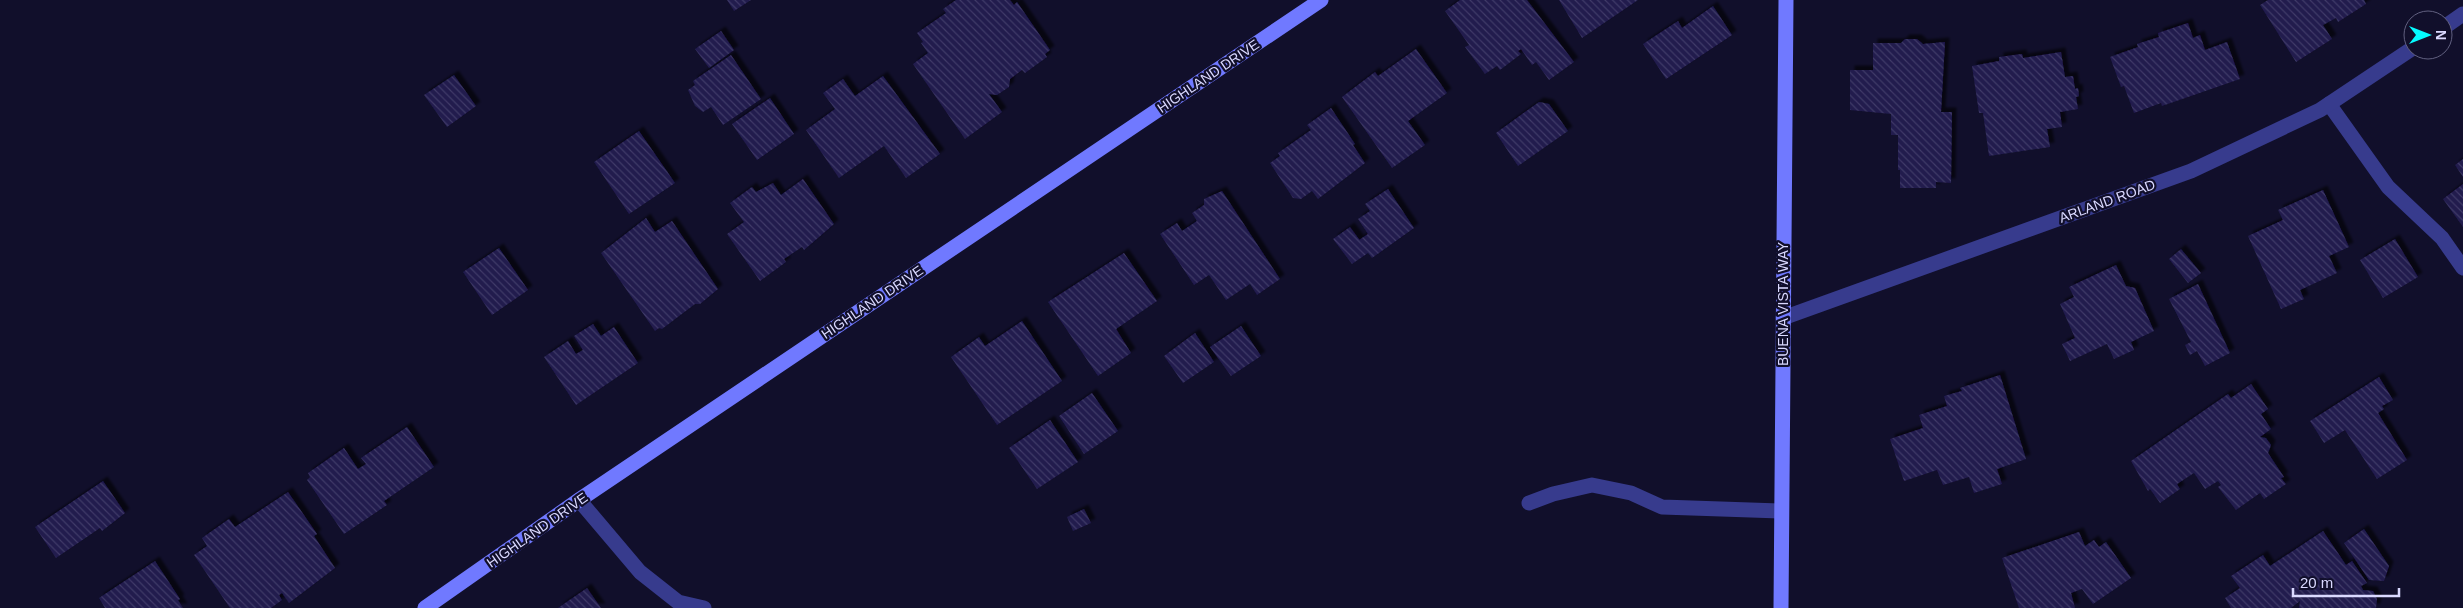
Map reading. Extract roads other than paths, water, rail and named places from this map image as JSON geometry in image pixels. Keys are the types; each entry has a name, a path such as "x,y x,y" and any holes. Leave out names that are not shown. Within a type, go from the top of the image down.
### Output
{"street":[{"name":"HIGHLAND DRIVE","path":"426,608 579,500 1321,0"},
{"name":"BUENA VISTA WAY","path":"1781,608 1786,0"},
{"name":"ARLAND ROAD","path":"1783,318 2191,171 2328,104 2403,55"},
{"path":"2328,104 2388,187 2442,238 2463,268"},
{"path":"1528,503 1553,494 1592,486 1631,493 1662,507 1781,511"},
{"path":"579,500 640,572 678,602 704,608"}]}
